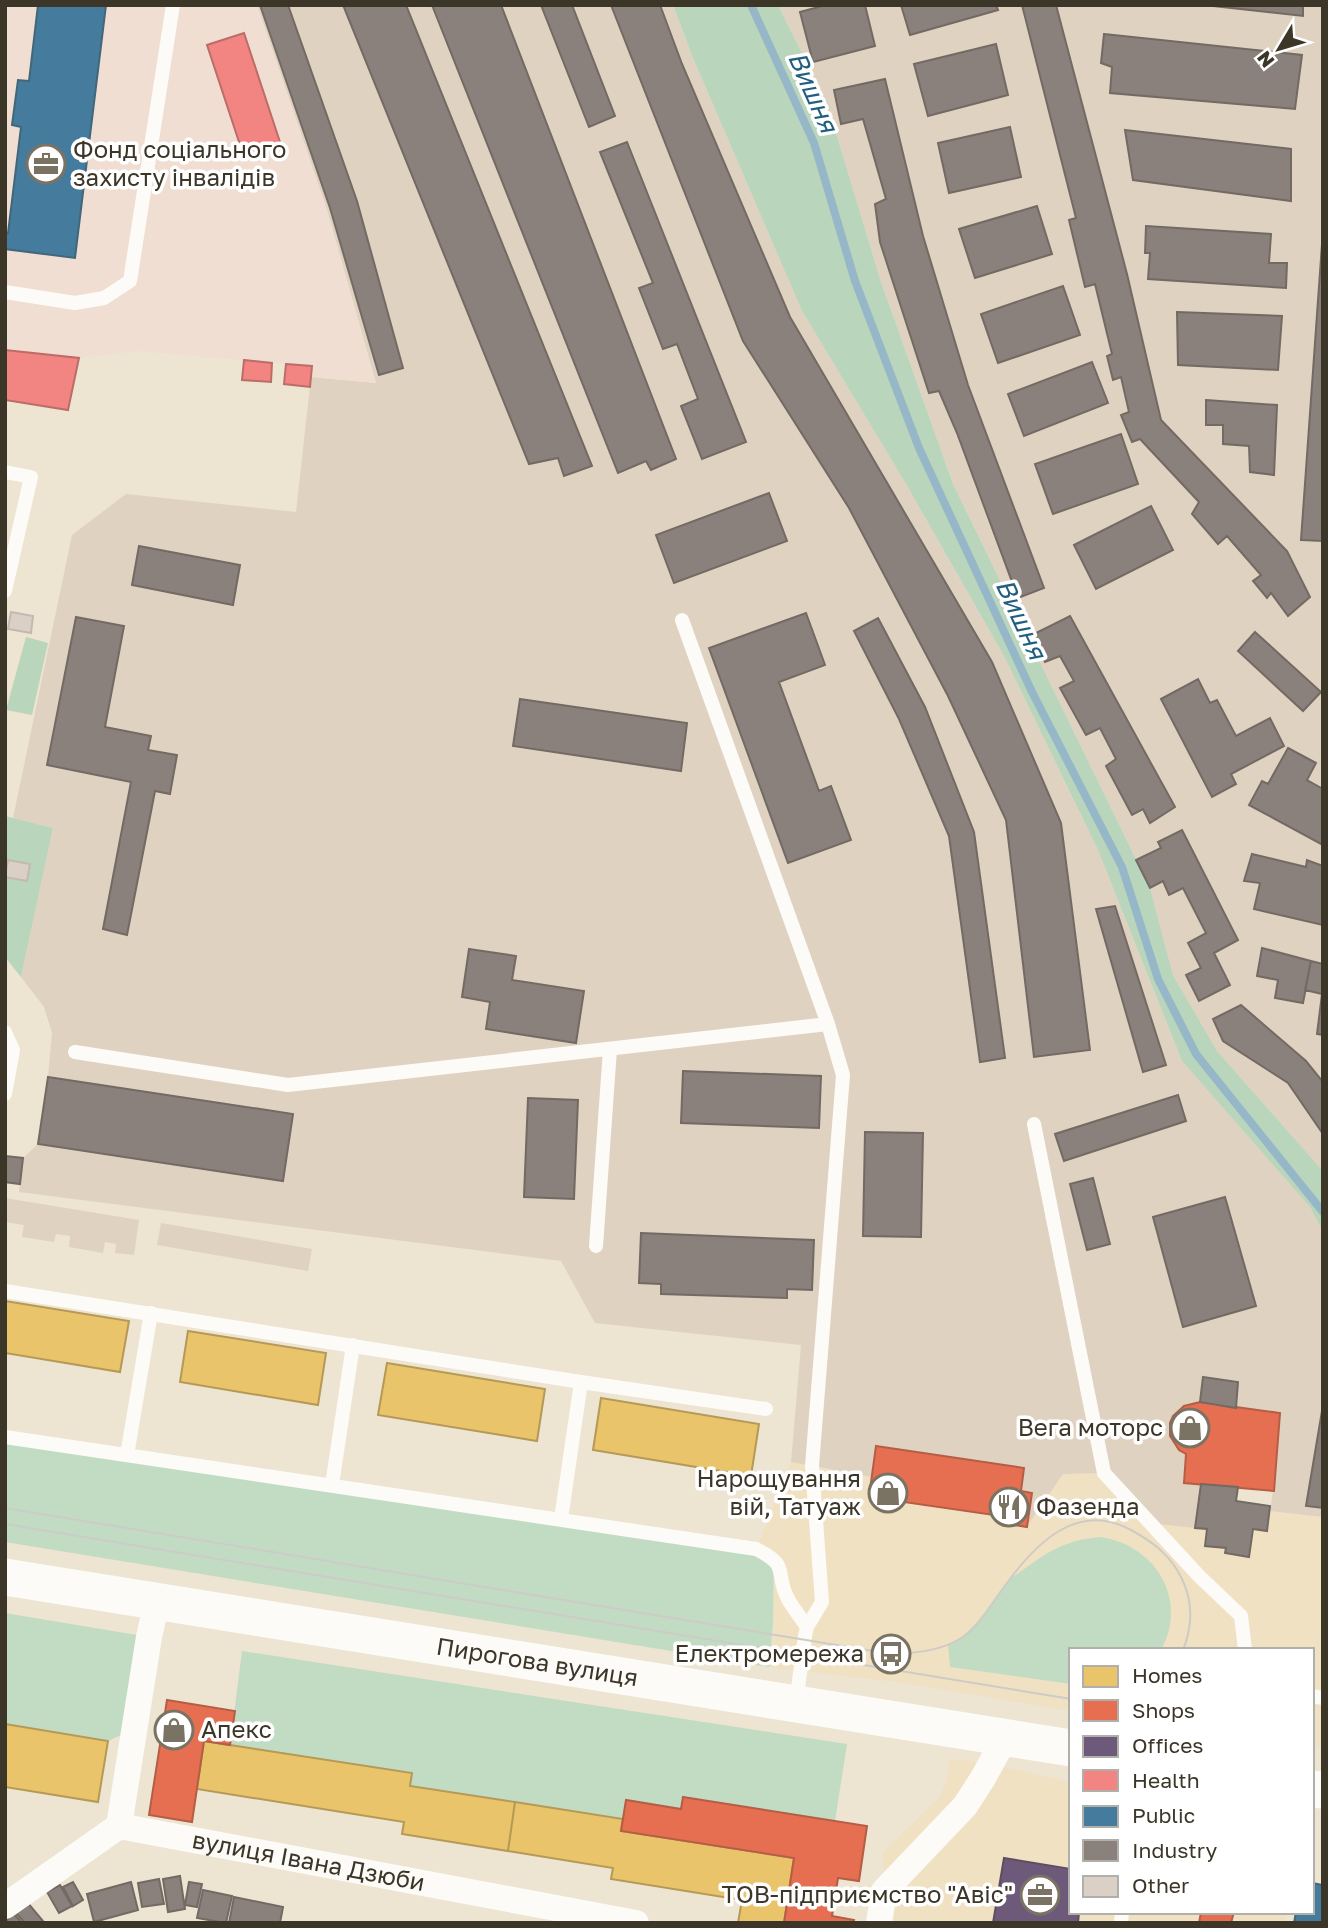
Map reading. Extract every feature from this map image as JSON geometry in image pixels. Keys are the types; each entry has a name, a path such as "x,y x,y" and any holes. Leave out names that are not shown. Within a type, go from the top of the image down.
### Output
{"main road":[{"name":"Пирогова вулиця","path":"5,1577 1069,1748"}],"street":[{"path":"5,1906 119,1826 157,1601"},
{"path":"879,1923 884,1891 965,1806 1005,1738"},
{"name":"вулиця Івана Дзюби","path":"119,1826 636,1923"}],"lane":[{"path":"5,292 75,303 104,298 130,281 173,5"},
{"path":"5,472 32,477 5,591"},
{"path":"682,620 828,1024 843,1075 812,1466 822,1602 807,1627 796,1703"},
{"path":"75,1052 288,1086 828,1024"},
{"path":"5,1032 13,1049 5,1094"},
{"path":"596,1246 610,1049"},
{"path":"1034,1124 1104,1473 1199,1576 1241,1616 1245,1648"},
{"path":"5,1291 766,1409"},
{"path":"127,1455 151,1314"},
{"path":"331,1485 353,1345"},
{"path":"561,1519 581,1382"},
{"path":"5,1437 756,1549 774,1558 781,1571 786,1597 807,1627"}],"shaded area":[{"path":"5,5 257,5 327,210 376,383 311,377 311,366 138,351 79,358 5,350"},
{"path":"257,5 673,5 693,58 802,311 906,484 1004,656 1098,850 1182,1061 1310,1207 1323,1232 1323,1517 1270,1511 1273,1491 1202,1484 1195,1528 1150,1523 1104,1473 1063,1474 1028,1525 1032,1493 1021,1491 1024,1468 877,1446 872,1477 791,1462 801,1345 595,1323 561,1261 19,1192 23,1158 38,1144 48,1077 52,1033 44,1007 21,977 53,828 13,818 72,535 126,494 296,512 311,377 376,383 327,210"},
{"path":"778,5 1323,5 1323,1171 1217,1051 1173,975 1150,888 953,484 881,282 827,103"},
{"path":"5,1198 139,1220 134,1255 115,1253 116,1244 105,1242 103,1253 69,1247 70,1236 56,1234 54,1242 22,1237 24,1225 5,1222"},
{"path":"161,1223 312,1249 308,1271 157,1245"},
{"path":"791,1462 872,1477 869,1497 1015,1518 1014,1525 1027,1527 1062,1474 1104,1473 1195,1528 1207,1529 1206,1546 1226,1548 1225,1553 1249,1557 1253,1529 1267,1531 1270,1511 1323,1517 1323,1746 1314,1745 1314,1648 1069,1648 1069,1711 904,1683 769,1667 774,1573 756,1550"},
{"path":"950,1759 980,1762 1069,1782 1069,1914 1286,1914 1284,1923 879,1923 884,1891 883,1852 938,1799 945,1786"}],"green space":[{"path":"673,5 778,5 827,103 881,282 953,484 1150,888 1173,975 1217,1051 1323,1171 1323,1232 1310,1207 1182,1061 1098,850 1004,656 906,484 802,311 693,58"},
{"path":"26,637 48,643 32,715 6,710"},
{"path":"5,816 53,828 21,977 5,957"},
{"path":"5,1437 774,1558 769,1667 5,1542"},
{"path":"1101,1537 1120,1542 1137,1551 1162,1577 1169,1594 1171,1612 1169,1631 1162,1648 1069,1648 1069,1684 950,1667 948,1645 974,1626 1008,1581 1044,1555 1080,1540"},
{"path":"5,1613 149,1637 134,1729 108,1741 5,1724"},
{"path":"242,1651 847,1744 835,1821 681,1809 626,1800 623,1819 410,1786 412,1773 230,1745"}],"building: Homes":[{"path":"5,1301 129,1321 120,1372 5,1353"},
{"path":"188,1331 326,1353 318,1405 180,1382"},
{"path":"387,1363 545,1389 537,1441 378,1415"},
{"path":"601,1398 759,1424 751,1476 593,1450"},
{"path":"5,1724 108,1741 98,1802 5,1787"},
{"path":"204,1741 412,1773 410,1786 515,1802 508,1851 402,1834 404,1822 197,1789"},
{"path":"515,1802 623,1819 621,1831 794,1858 784,1923 738,1923 742,1900 611,1879 613,1868 508,1851"}],"building: Shops":[{"path":"1200,1402 1280,1413 1274,1491 1184,1483 1186,1454 1179,1450 1170,1436 1170,1423 1173,1416 1184,1406"},
{"path":"876,1446 1024,1468 1021,1491 1032,1493 1027,1527 1014,1525 1015,1518 869,1497"},
{"path":"167,1700 235,1711 230,1745 204,1741 192,1822 149,1815"},
{"path":"683,1797 867,1826 859,1881 838,1878 832,1916 854,1920 853,1923 784,1923 794,1858 621,1831 626,1800 681,1809"},
{"path":"1201,1914 1233,1914 1231,1923 1199,1923"}],"building: Offices":[{"path":"1004,1858 1069,1869 1069,1914 1079,1914 1078,1923 993,1923"}],"building: Health":[{"path":"244,33 280,142 243,154 207,45"},
{"path":"5,350 79,358 68,410 5,400"},
{"path":"244,360 272,363 271,382 242,380"},
{"path":"286,364 312,366 310,387 284,384"}],"building: Public":[{"path":"38,5 106,5 75,258 5,249 21,127 12,125 18,80 29,81"},
{"path":"1314,1883 1323,1885 1323,1923 1294,1923 1296,1914 1314,1914"}],"building: Industry":[{"path":"260,5 288,5 357,201 403,368 379,375 330,208"},
{"path":"343,5 406,5 592,466 564,476 558,458 529,464"},
{"path":"432,5 501,5 676,459 651,470 646,461 618,473"},
{"path":"541,5 572,5 615,116 589,127"},
{"path":"611,5 660,5 682,64 790,317 992,662 1061,823 1090,1050 1034,1057 1006,820 948,696 849,508 743,341"},
{"path":"826,5 865,5 875,46 813,62 800,12"},
{"path":"901,5 996,5 998,10 910,35"},
{"path":"1022,5 1056,5 1127,274 1161,420 1287,551 1310,597 1288,616 1271,593 1267,598 1253,581 1261,575 1227,536 1218,544 1192,514 1199,502 1140,439 1132,442 1121,415 1129,412 1121,377 1113,380 1107,356 1112,354 1095,284 1085,287 1069,220 1076,218"},
{"path":"1204,5 1303,5 1303,16"},
{"path":"1104,34 1302,55 1295,109 1110,93 1112,67 1101,63"},
{"path":"996,44 1008,95 928,116 914,64"},
{"path":"885,79 923,236 968,385 1044,588 1018,598 939,391 929,393 880,242 875,204 886,199 863,119 841,124 834,90"},
{"path":"1010,127 1021,177 949,193 938,143"},
{"path":"1125,130 1291,149 1291,201 1133,180"},
{"path":"627,142 746,442 702,459 681,406 698,399 677,344 663,349 639,288 653,283 600,152"},
{"path":"1037,206 1052,254 975,278 959,229"},
{"path":"1146,226 1271,234 1269,263 1287,263 1286,288 1148,279 1150,253 1145,253"},
{"path":"1323,230 1323,541 1301,540"},
{"path":"1063,286 1080,335 998,363 981,314"},
{"path":"1177,312 1282,316 1278,370 1178,365"},
{"path":"1092,362 1108,403 1024,436 1008,394"},
{"path":"1206,400 1277,405 1274,475 1250,472 1249,446 1223,444 1223,425 1206,425"},
{"path":"1121,434 1138,484 1053,514 1035,464"},
{"path":"769,493 787,541 674,583 656,535"},
{"path":"1151,506 1173,550 1096,589 1074,545"},
{"path":"139,546 240,565 233,605 132,585"},
{"path":"806,613 825,665 779,682 819,791 831,786 851,840 788,863 709,648"},
{"path":"1070,616 1175,807 1150,823 1143,809 1132,815 1106,766 1116,759 1100,728 1086,735 1060,688 1074,681 1060,656 1045,662 1034,634"},
{"path":"76,617 124,626 105,727 151,736 148,750 177,755 170,794 155,791 127,935 103,929 131,782 47,765"},
{"path":"878,618 925,707 974,832 1005,1058 980,1062 949,836 899,719 854,631"},
{"path":"1255,632 1321,692 1303,711 1238,651"},
{"path":"1198,679 1210,703 1217,700 1236,736 1270,718 1284,746 1231,774 1236,784 1212,797 1161,699"},
{"path":"520,699 687,723 681,771 513,746"},
{"path":"1288,748 1316,763 1307,780 1323,789 1323,845 1249,805 1262,781 1268,784"},
{"path":"1182,830 1238,940 1214,953 1230,985 1199,1001 1186,975 1201,968 1188,943 1206,933 1183,888 1169,895 1163,881 1150,888 1136,860 1161,848 1158,842"},
{"path":"1252,854 1306,867 1307,860 1323,866 1323,925 1254,909 1260,883 1244,881"},
{"path":"1115,906 1166,1065 1143,1072 1096,909"},
{"path":"1262,948 1311,961 1303,1003 1275,998 1278,980 1257,976"},
{"path":"469,949 516,956 512,980 584,991 576,1043 486,1029 490,1002 462,997"},
{"path":"1311,961 1323,964 1323,1035 1317,1034 1322,994 1305,990"},
{"path":"1241,1005 1306,1061 1323,1082 1323,1134 1288,1083 1223,1041 1213,1019"},
{"path":"683,1071 821,1076 819,1128 681,1123"},
{"path":"48,1077 293,1114 283,1181 38,1144"},
{"path":"1178,1095 1186,1121 1064,1161 1055,1134"},
{"path":"528,1098 578,1100 574,1199 524,1197"},
{"path":"865,1132 923,1133 921,1237 863,1236"},
{"path":"5,1156 23,1158 20,1184 5,1182"},
{"path":"1093,1178 1110,1244 1087,1250 1070,1184"},
{"path":"1225,1197 1256,1306 1183,1327 1153,1217"},
{"path":"641,1233 814,1240 812,1290 787,1289 787,1298 661,1294 661,1284 639,1283"},
{"path":"1203,1377 1238,1382 1236,1408 1200,1402"},
{"path":"1323,1405 1323,1508 1306,1506"},
{"path":"1201,1484 1238,1487 1236,1501 1270,1506 1267,1531 1253,1529 1249,1557 1225,1553 1226,1548 1205,1546 1207,1529 1195,1528"},
{"path":"180,1876 185,1909 168,1912 163,1879"},
{"path":"159,1879 164,1904 142,1907 138,1883"},
{"path":"73,1882 83,1900 73,1906 63,1887"},
{"path":"131,1882 138,1910 94,1922 87,1894"},
{"path":"189,1882 202,1884 197,1907 185,1905"},
{"path":"60,1885 72,1906 59,1913 47,1892"},
{"path":"203,1890 232,1896 226,1923 197,1918"},
{"path":"234,1897 283,1907 280,1923 229,1923"},
{"path":"27,1902 43,1921 25,1923 15,1912"},
{"path":"13,1913 22,1923 5,1923"}],"building: Other":[{"path":"11,612 33,616 31,633 8,629"},
{"path":"8,860 30,864 27,881 5,877"}],"waterway":[{"name":"Вишня","path":"751,5 814,143 855,281 919,448 1032,692 1122,867 1158,979 1196,1054 1323,1212"}],"tram line":[{"path":"5,1508 891,1654 919,1652 955,1642 970,1632 982,1619 1019,1568 1045,1541 1076,1523 1093,1520 1112,1522 1154,1544 1172,1562 1181,1577 1190,1604 1189,1632 1184,1648"},
{"path":"5,1524 1069,1699"}],"place":[{"name":"Фонд соціального захисту інвалідів","path":"46,164"},
{"name":"Вега моторс","path":"1190,1428"},
{"name":"Нарощування вій, Татуаж","path":"888,1493"},
{"name":"Фазенда","path":"1009,1507"},
{"name":"Електромережа","path":"891,1654"},
{"name":"Апекс","path":"174,1730"},
{"name":"ТОВ-підприємство \"Авіс\"","path":"1040,1895"}]}
